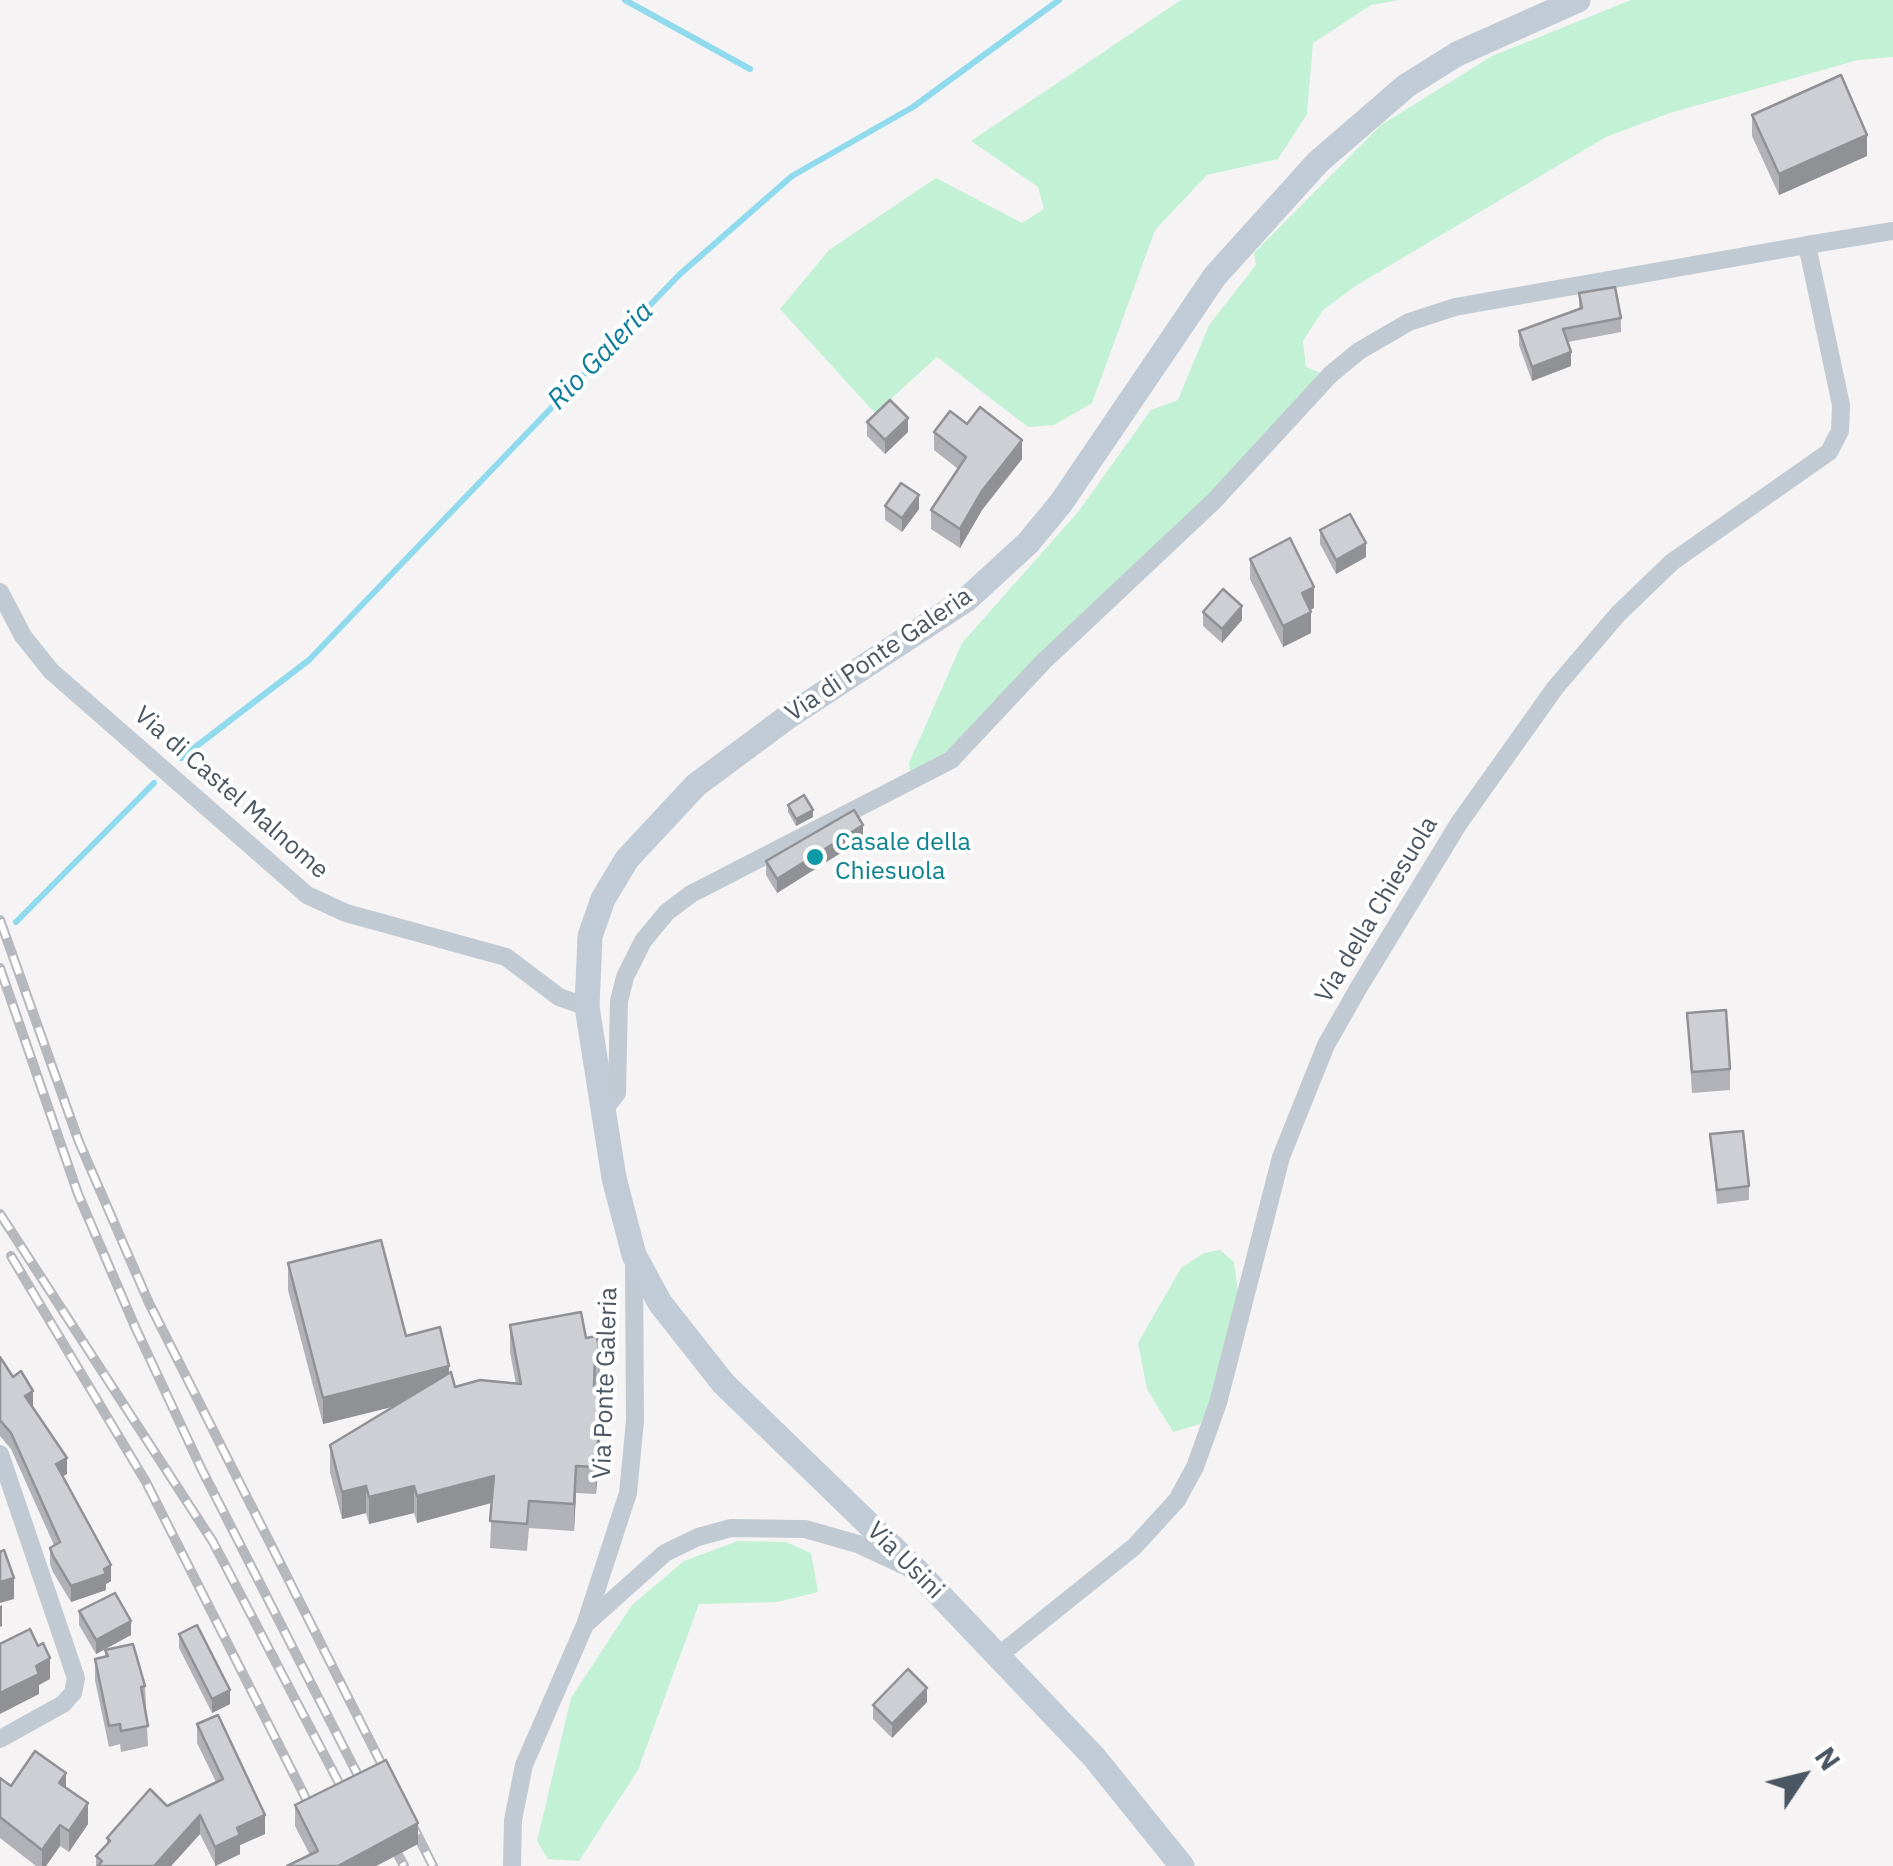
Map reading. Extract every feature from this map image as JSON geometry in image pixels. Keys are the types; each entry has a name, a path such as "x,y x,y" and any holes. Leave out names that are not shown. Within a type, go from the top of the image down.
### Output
{"main road":[{"name":"Via di Ponte Galeria","path":"634,1255 616,1189 603,1111 587,1008 586,954 594,920 627,859 669,810 788,716 967,598 1028,543 1061,503 1150,366 1230,258 1360,122 1457,54 1578,0"},
{"name":"Via Usini","path":"634,1255 666,1312 707,1366 918,1571 1094,1757 1182,1866"}],"street":[{"path":"603,1111 616,1093 619,1001 626,977 635,954 667,912 691,894 757,864 951,760 1044,661 1214,501 1331,374 1358,351 1409,322 1455,307 1893,232"},
{"name":"Via della Chiesuola","path":"998,1656 1134,1548 1166,1514 1186,1485 1218,1403 1267,1204 1326,1045 1459,823 1547,699 1636,596 1691,547 1789,484 1835,442 1840,405 1807,245"},
{"name":"Via di Castel Malnome","path":"0,592 35,653 64,682 307,895 331,908 506,957 556,995 587,1008"},
{"name":"Via Ponte Galeria","path":"512,1866 513,1820 524,1765 584,1625 620,1528 630,1474 634,1255"},
{"path":"0,1454 76,1682 63,1704 0,1739"},
{"name":"Via Ponte Galeria","path":"584,1625 665,1553 698,1537 731,1528 776,1525 821,1532 918,1571"}],"green space":[{"path":"1181,0 1400,0 1371,5 1313,43 1307,114 1278,159 1207,175 1155,230 1092,403 1054,425 1028,427 937,357 875,413 780,309 829,250 936,178 1022,223 1044,209 1038,187 971,141"},
{"path":"1631,0 1893,0 1893,57 1858,60 1670,113 1606,137 1357,285 1323,310 1303,341 1306,367 1323,374 1271,432 985,723 929,770 911,775 909,763 962,643 1078,512 1151,410 1178,400 1209,325 1256,265 1254,253 1381,125 1492,56"},
{"path":"1220,1250 1234,1262 1238,1292 1213,1402 1200,1424 1173,1432 1147,1389 1138,1343 1181,1268 1204,1253"},
{"path":"738,1541 786,1542 811,1553 818,1592 777,1602 699,1604 638,1770 579,1861 548,1859 537,1841 571,1698 632,1605 684,1561"}],"building":[{"path":"1841,75 1867,135 1779,174 1752,115"},
{"path":"1615,287 1621,318 1563,329 1571,352 1532,367 1519,331 1582,308 1579,293"},
{"path":"890,400 908,418 885,440 867,422"},
{"path":"980,407 1022,440 982,491 960,529 931,510 966,457 934,432 950,411 967,424"},
{"path":"901,483 919,495 902,518 885,506"},
{"path":"1350,514 1366,543 1336,560 1320,530"},
{"path":"1290,538 1314,587 1302,593 1311,612 1283,626 1250,559"},
{"path":"1223,589 1242,606 1222,629 1203,612"},
{"path":"804,795 813,810 796,819 788,805"},
{"path":"854,810 863,825 777,879 766,861"},
{"path":"1726,1010 1730,1069 1692,1072 1687,1013"},
{"path":"1743,1131 1749,1186 1717,1190 1710,1134"},
{"path":"381,1240 406,1336 440,1327 449,1366 323,1398 288,1263"},
{"path":"581,1312 586,1338 597,1336 600,1357 595,1358 594,1387 602,1388 596,1467 576,1466 574,1504 529,1501 527,1524 490,1521 494,1476 417,1496 414,1486 369,1497 366,1486 342,1492 330,1445 451,1372 455,1387 480,1380 521,1384 510,1325"},
{"path":"0,1357 13,1377 21,1371 33,1391 25,1396 67,1458 56,1464 111,1565 104,1569 106,1574 71,1586 53,1556 50,1548 60,1542 11,1433 0,1420"},
{"path":"4,1550 14,1578 0,1582 0,1552"},
{"path":"115,1593 131,1621 96,1640 79,1611"},
{"path":"197,1625 230,1690 212,1699 179,1634"},
{"path":"30,1629 38,1646 43,1643 50,1658 36,1666 39,1674 0,1693 0,1644"},
{"path":"133,1644 145,1686 141,1687 148,1726 121,1731 120,1724 109,1726 95,1659 108,1656 105,1650"},
{"path":"908,1669 927,1688 892,1724 873,1705"},
{"path":"218,1715 265,1815 237,1828 240,1835 215,1847 200,1815 154,1866 98,1866 102,1861 96,1856 110,1841 107,1838 150,1789 167,1806 223,1779 197,1724"},
{"path":"35,1751 66,1773 59,1783 88,1803 69,1831 60,1825 42,1850 0,1817 0,1778 11,1786"},
{"path":"386,1760 418,1823 338,1866 287,1866 318,1851 295,1805"}],"waterway":[{"path":"625,0 750,69"},
{"name":"Rio Galeria","path":"181,758 309,660 679,275 792,176 913,107 1059,0"},
{"name":"Rio Galeria","path":"16,922 154,783"}],"railway":[{"path":"0,920 79,1142 149,1303 433,1866"},
{"path":"0,968 78,1194 136,1329 201,1468 369,1797"},
{"path":"0,1214 213,1542 352,1808"},
{"path":"11,1256 146,1482 340,1866"},
{"path":"385,1829 404,1866"}],"place":[{"name":"Casale della Chiesuola","path":"815,857"}]}
